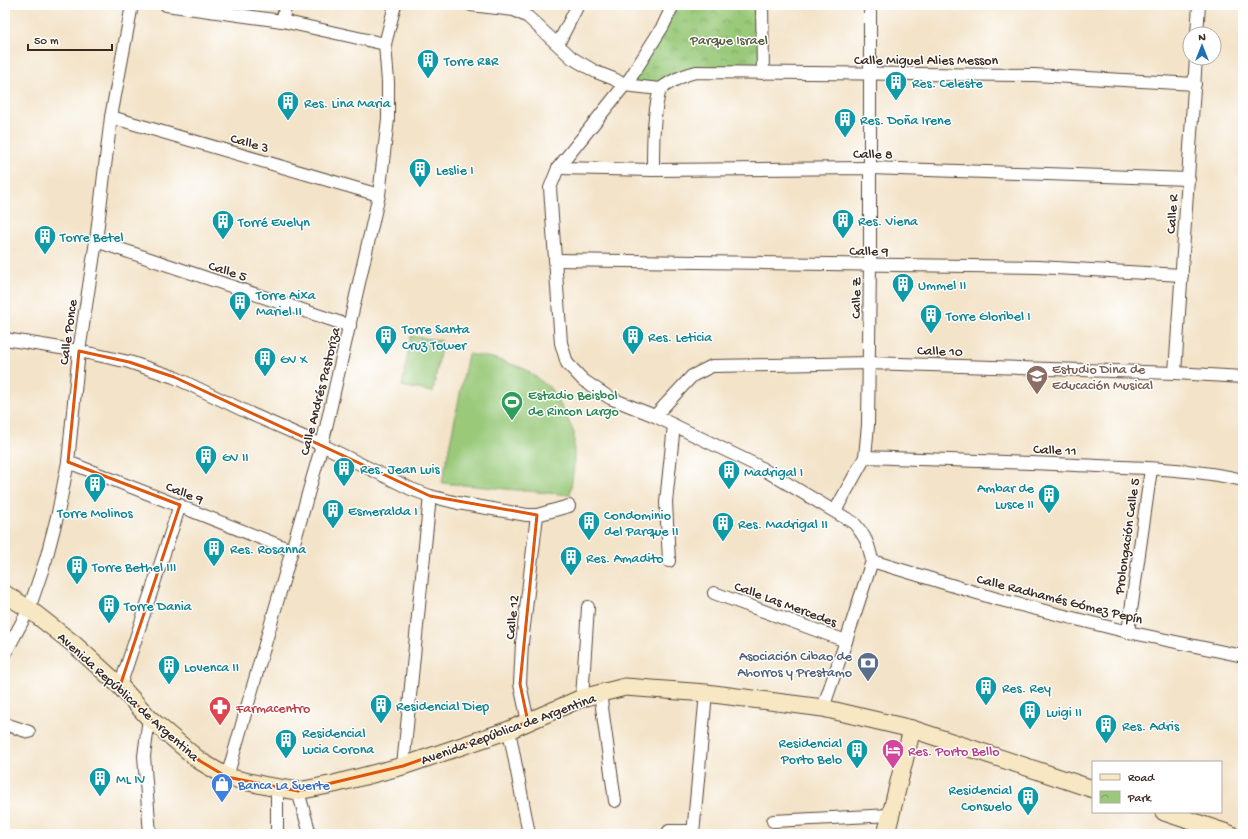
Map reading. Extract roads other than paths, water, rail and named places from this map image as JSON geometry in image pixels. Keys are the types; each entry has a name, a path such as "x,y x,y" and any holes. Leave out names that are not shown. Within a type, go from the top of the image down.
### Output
{"main road":[{"name":"Avenida República de Argentina","path":"5,594 29,609 74,645 120,686 149,718 200,761 227,777 278,788 298,791 334,784 403,766 508,730 582,698 625,687 706,693 823,708 912,729 1092,789"},
{"path":"886,834 912,729"},
{"path":"1167,813 1230,834"}],"street":[{"name":"Calle Ponce","path":"5,654 29,609 46,559 58,513 68,462 79,351 96,241 111,117 132,5"},
{"path":"166,5 282,21 385,44"},
{"path":"282,21 286,5"},
{"name":"Calle Andrés Pastoriza","path":"227,777 322,445 379,195 388,119 388,82 385,44 395,5"},
{"path":"471,5 514,10 528,17 572,58 596,72 614,79 624,85 660,89 656,105 653,142 653,170"},
{"path":"558,44 578,5"},
{"path":"672,5 663,26 631,77 558,168 550,188 561,343 567,363 583,380 610,398 655,416 756,465 854,523 864,535 870,549 872,561 823,708"},
{"path":"762,5 763,73"},
{"name":"Calle Z","path":"835,511 865,456 868,425 870,265 870,5"},
{"path":"1198,26 1199,5"},
{"name":"Calle R","path":"1175,373 1196,66"},
{"name":"Calle Miguel Alies Messon","path":"660,89 672,80 683,75 696,72 1034,75 1195,84"},
{"name":"Calle 3","path":"111,117 379,195"},
{"name":"Calle 8","path":"558,168 653,170 870,168 1189,178"},
{"name":"Calle 5","path":"96,241 350,326"},
{"name":"Calle 9","path":"555,260 1038,268 1182,274"},
{"path":"5,339 79,351 129,362 174,377 251,414 322,445 411,489 430,496 458,503 527,515 537,515 569,506"},
{"name":"Calle 10","path":"655,416 692,376 712,366 869,363 1175,373 1243,377"},
{"path":"669,561 666,502 674,425"},
{"name":"Calle 11","path":"865,456 1151,469 1226,476 1243,480"},
{"name":"Calle 9","path":"68,462 291,550"},
{"name":"Prolongación Calle 5","path":"1128,632 1151,469"},
{"path":"403,766 430,496"},
{"path":"120,686 180,505"},
{"name":"Calle 12","path":"528,722 520,684 522,643 537,515"},
{"name":"Calle Radhamés Gómez Pepín","path":"872,561 997,599 1128,632 1243,656"},
{"name":"Calle Las Mercedes","path":"714,593 846,641"},
{"path":"582,698 588,607"},
{"path":"600,693 615,801"},
{"path":"667,834 669,831 693,832 706,693"},
{"path":"149,718 144,756 150,834"},
{"path":"5,724 29,732"},
{"path":"508,730 529,834"},
{"path":"278,788 278,834"},
{"path":"298,791 310,834"},
{"path":"773,821 891,815"}],"place":[{"name":"Torre R&R","path":"428,80"},
{"name":"Res. Celeste","path":"896,102"},
{"name":"Res. Lina Maria","path":"288,122"},
{"name":"Res. Doña Irene","path":"845,138"},
{"name":"Leslie I","path":"420,188"},
{"name":"Torré Evelyn","path":"223,240"},
{"name":"Res. Viena","path":"843,240"},
{"name":"Torre Betel","path":"45,256"},
{"name":"Ummel II","path":"903,304"},
{"name":"Torre Aixa Mariel II","path":"240,322"},
{"name":"Torre Gloribel I","path":"931,334"},
{"name":"Torre Santa Cruz Tower","path":"386,356"},
{"name":"Res. Leticia","path":"633,356"},
{"name":"GV X","path":"265,378"},
{"name":"Estudio Dina de Educación Musical","path":"1037,396"},
{"name":"Estadio Beisbol de Rincon Largo","path":"512,422"},
{"name":"GV II","path":"206,476"},
{"name":"Res. Jean Luis","path":"344,488"},
{"name":"Madrigal I","path":"729,490"},
{"name":"Torre Molinos","path":"95,504"},
{"name":"Ambar de Lusce II","path":"1049,514"},
{"name":"Esmeralda I","path":"333,530"},
{"name":"Condominio del Parque II","path":"589,542"},
{"name":"Res. Madrigal II","path":"723,542"},
{"name":"Res. Rosanna","path":"214,568"},
{"name":"Res. Amadito","path":"571,576"},
{"name":"Torre Bethel III","path":"77,586"},
{"name":"Torre Dania","path":"109,624"},
{"name":"Asociación Cibao de Ahorros y Prestamo","path":"868,682"},
{"name":"Lovenca II","path":"169,686"},
{"name":"Res. Rey","path":"986,706"},
{"name":"Residencial Diep","path":"381,724"},
{"name":"Farmacentro","path":"220,726"},
{"name":"Luigi II","path":"1030,730"},
{"name":"Res. Adris","path":"1106,744"},
{"name":"Residencial Lucia Corona","path":"286,760"},
{"name":"Residencial Porto Belo","path":"857,770"},
{"name":"Res. Porto Bello","path":"893,770"},
{"name":"ML IV","path":"100,798"},
{"name":"Banca La Suerte","path":"222,804"},
{"name":"Residencial Consuelo","path":"1028,816"}],"park label":[{"name":"Parque Israel","path":"729,39"}]}
